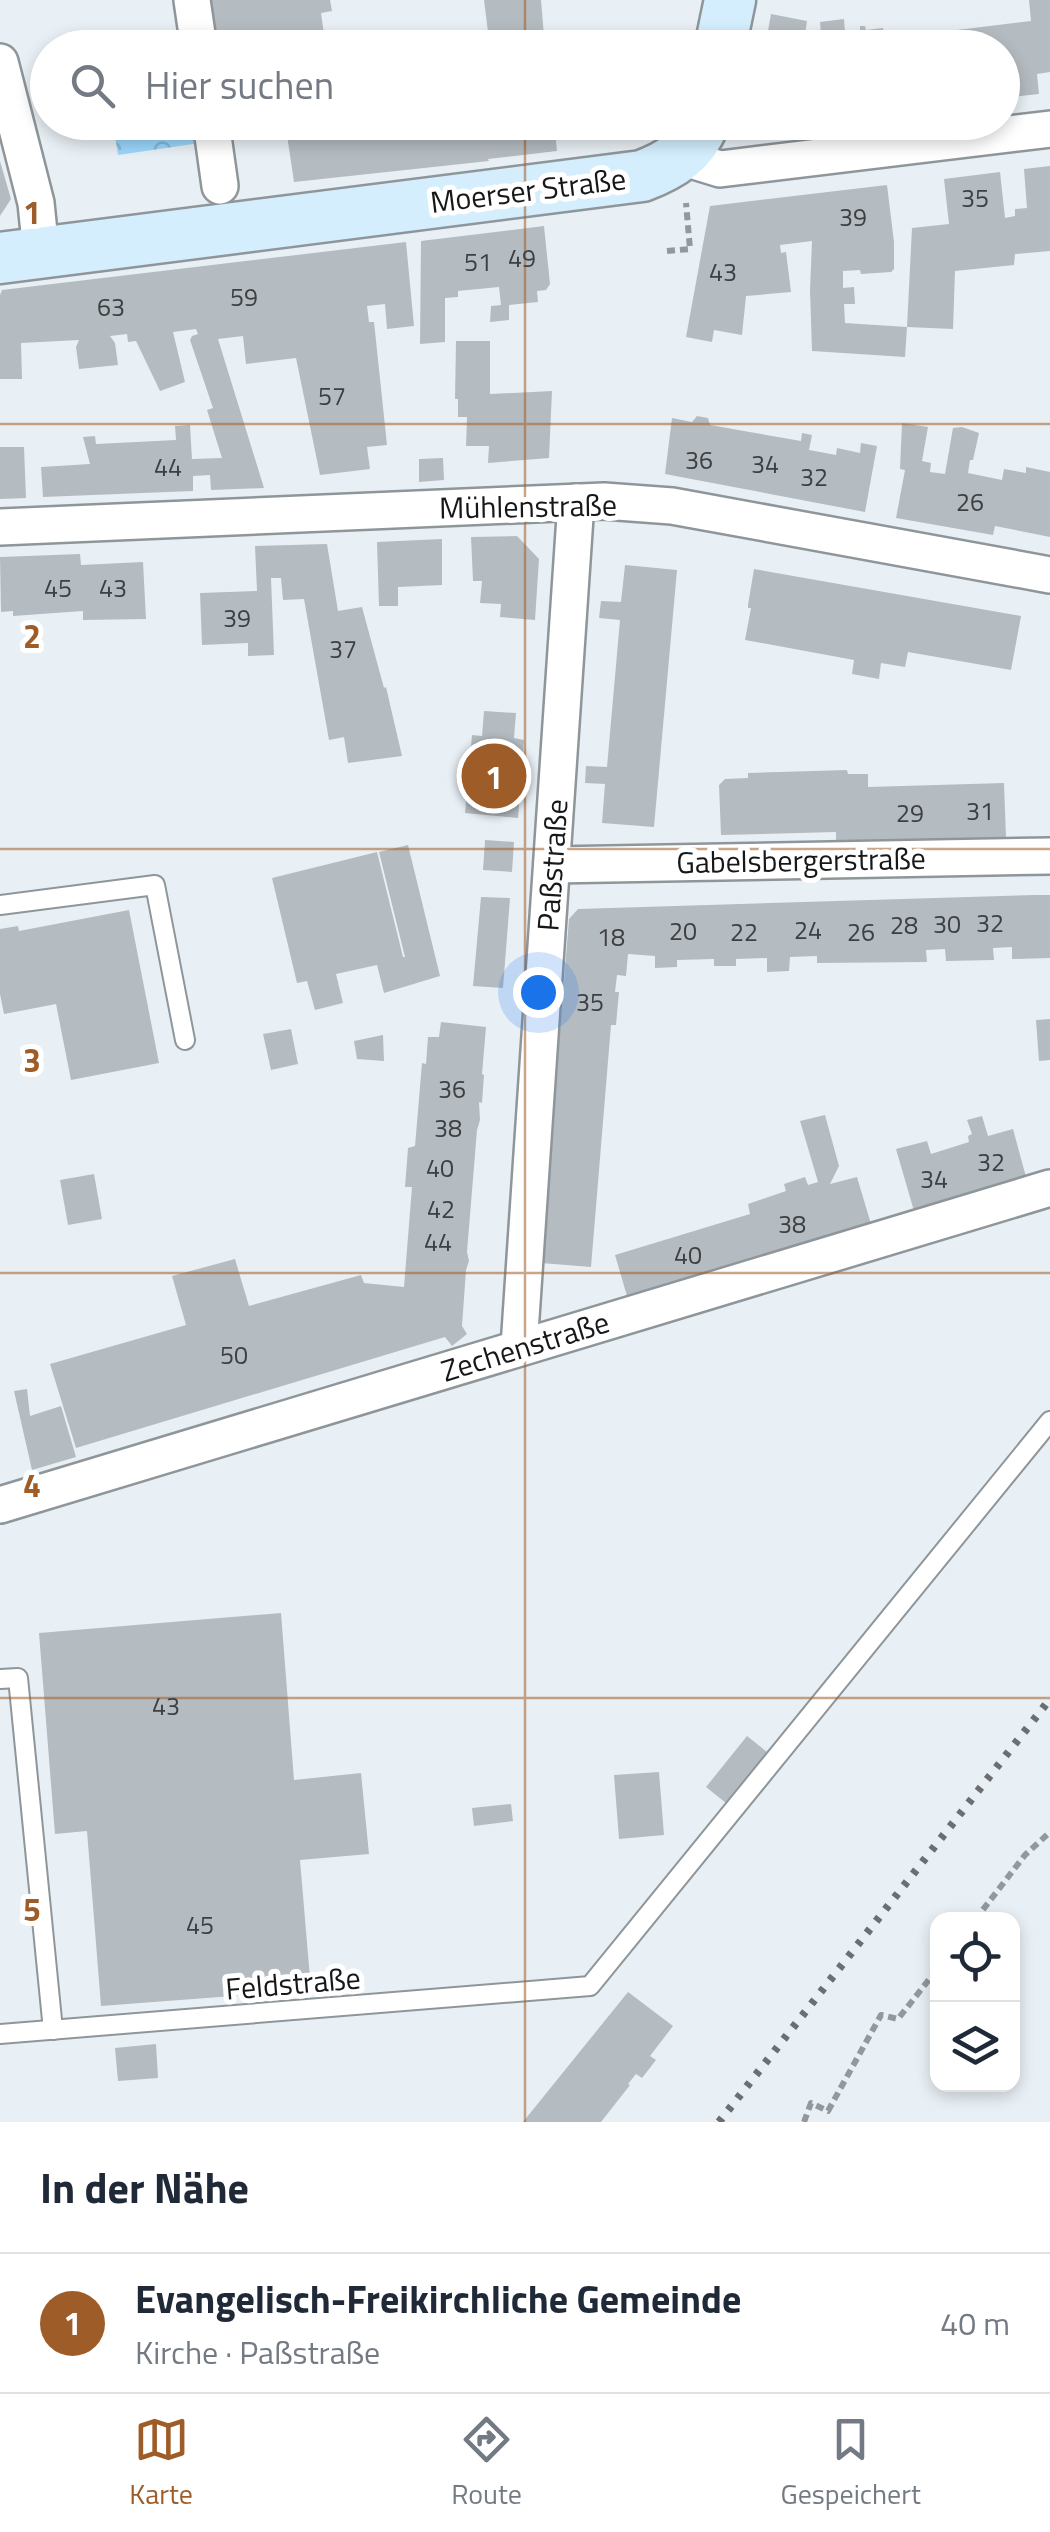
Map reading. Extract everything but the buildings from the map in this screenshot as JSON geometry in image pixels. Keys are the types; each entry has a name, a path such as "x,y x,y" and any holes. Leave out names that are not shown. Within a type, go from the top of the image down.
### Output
{"street":[{"path":"192,0 196,30"},
{"path":"724,30 730,0"},
{"path":"0,62 36,204 20,255"},
{"path":"1020,133 1050,129"},
{"path":"213,140 220,186"},
{"path":"692,140 720,168 957,140"},
{"name":"Moerser Straße","path":"20,255 642,176 664,168 692,140"},
{"name":"Mühlenstraße","path":"0,527 576,502 672,506 1050,574"},
{"name":"Paßstraße","path":"519,1347 576,502"},
{"name":"Gabelsbergerstraße","path":"552,865 1050,856"},
{"name":"Zechenstraße","path":"0,1504 1050,1188"}],"lane":[{"path":"0,905 155,885 185,1040"},
{"name":"Feldstraße","path":"0,2034 590,1986 1050,1421"},
{"path":"0,1678 18,1678 53,2030"}],"path":[{"path":"668,251 690,250 692,140"},
{"path":"981,1912 1025,1855 1050,1832"},
{"path":"804,2122 811,2103 828,2112 881,2015 898,2019 930,1978"}],"green space":[{"path":"116,140 221,140 118,155"}],"railway":[{"path":"719,2122 1050,1699"}],"place":[{"name":"Evangelisch-Freikirchliche Gemeinde","path":"494,776"}]}
